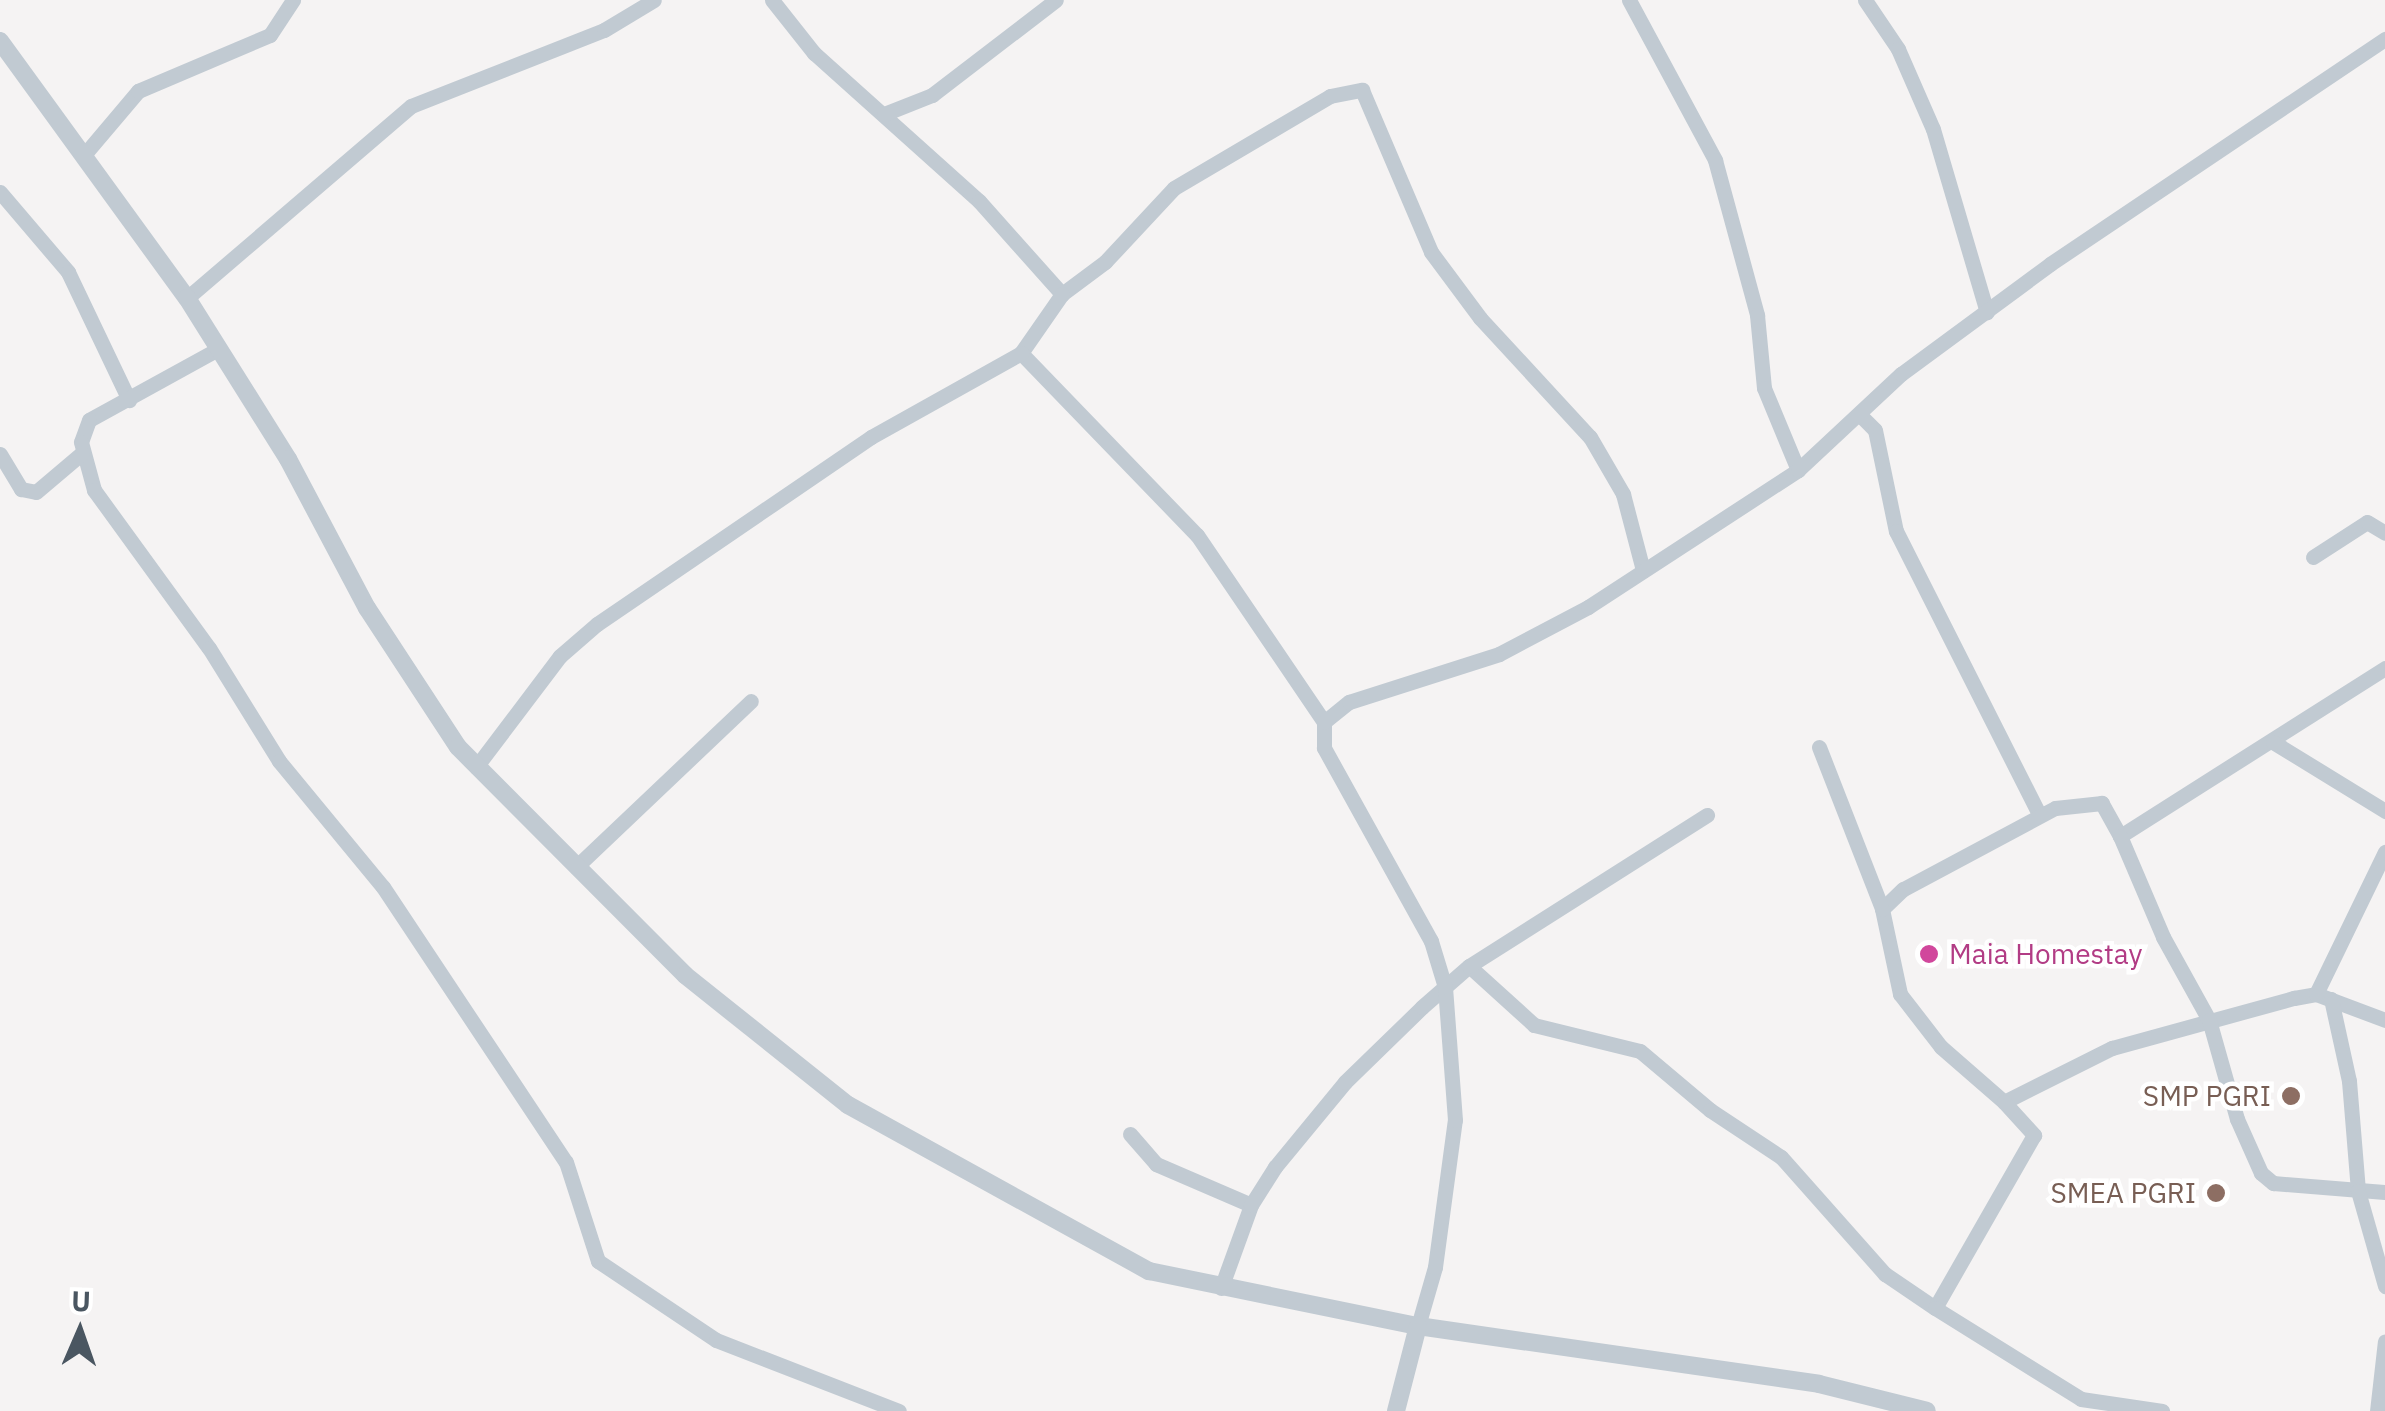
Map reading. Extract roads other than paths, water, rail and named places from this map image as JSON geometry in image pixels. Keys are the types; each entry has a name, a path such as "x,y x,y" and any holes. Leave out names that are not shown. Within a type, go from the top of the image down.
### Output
{"street":[{"path":"84,155 138,90 270,35 294,0"},
{"path":"187,298 412,106 604,30 654,0"},
{"path":"772,0 814,52 980,201 1062,294"},
{"path":"884,114 932,95 1056,0"},
{"path":"1629,0 1715,160 1757,315 1764,388 1798,470"},
{"path":"1865,0 1898,49 1933,129 1987,312"},
{"path":"1324,722 1382,689 1500,654 1643,570 1798,470 1902,374 1987,312 2385,40"},
{"path":"0,41 187,298 288,460 367,608 476,767 752,1033 874,1122 971,1170 1092,1246 1149,1271 1418,1326 1638,1363 1818,1384 1927,1411"},
{"path":"476,767 560,656 596,624 872,437 1021,352 1062,294 1104,262 1174,188 1330,96 1358,88 1431,252 1480,318 1590,437 1623,494 1643,570"},
{"path":"0,192 68,272 129,400"},
{"path":"218,349 89,420 82,453 94,490 209,648 279,761 383,888 566,1162 598,1260 716,1340 899,1411"},
{"path":"1021,352 1196,536 1324,722 1324,748 1430,941 1445,987 1456,1092 1453,1139 1435,1268 1396,1411"},
{"path":"1860,415 1875,430 1896,531 2039,814"},
{"path":"0,454 21,489 36,492 82,453"},
{"path":"2313,557 2367,522 2385,533"},
{"path":"2120,836 2385,668"},
{"path":"576,867 751,702"},
{"path":"2273,742 2385,811"},
{"path":"1819,747 1882,910 1900,994 1942,1047 2004,1102 2034,1135 1935,1308"},
{"path":"1882,910 1903,889 2039,814 2096,801 2120,836 2163,937 2209,1020 2237,1120 2264,1177 2273,1184 2385,1192"},
{"path":"1220,1288 1251,1205 1320,1110 1445,987 1469,966 1707,815"},
{"path":"2385,852 2324,996 2349,1081 2358,1190 2385,1286"},
{"path":"1469,966 1534,1025 1626,1044 1651,1059 1724,1120 1782,1157 1884,1274 1935,1308 2082,1398 2162,1411"},
{"path":"2004,1102 2112,1048 2209,1020 2324,996 2385,1020"},
{"path":"1130,1134 1156,1164 1251,1205"},
{"path":"2377,1411 2385,1341"}],"place":[{"name":"Maia Homestay","path":"1929,954"},
{"name":"SMP PGRI","path":"2291,1096"},
{"name":"SMEA PGRI","path":"2216,1193"}]}
